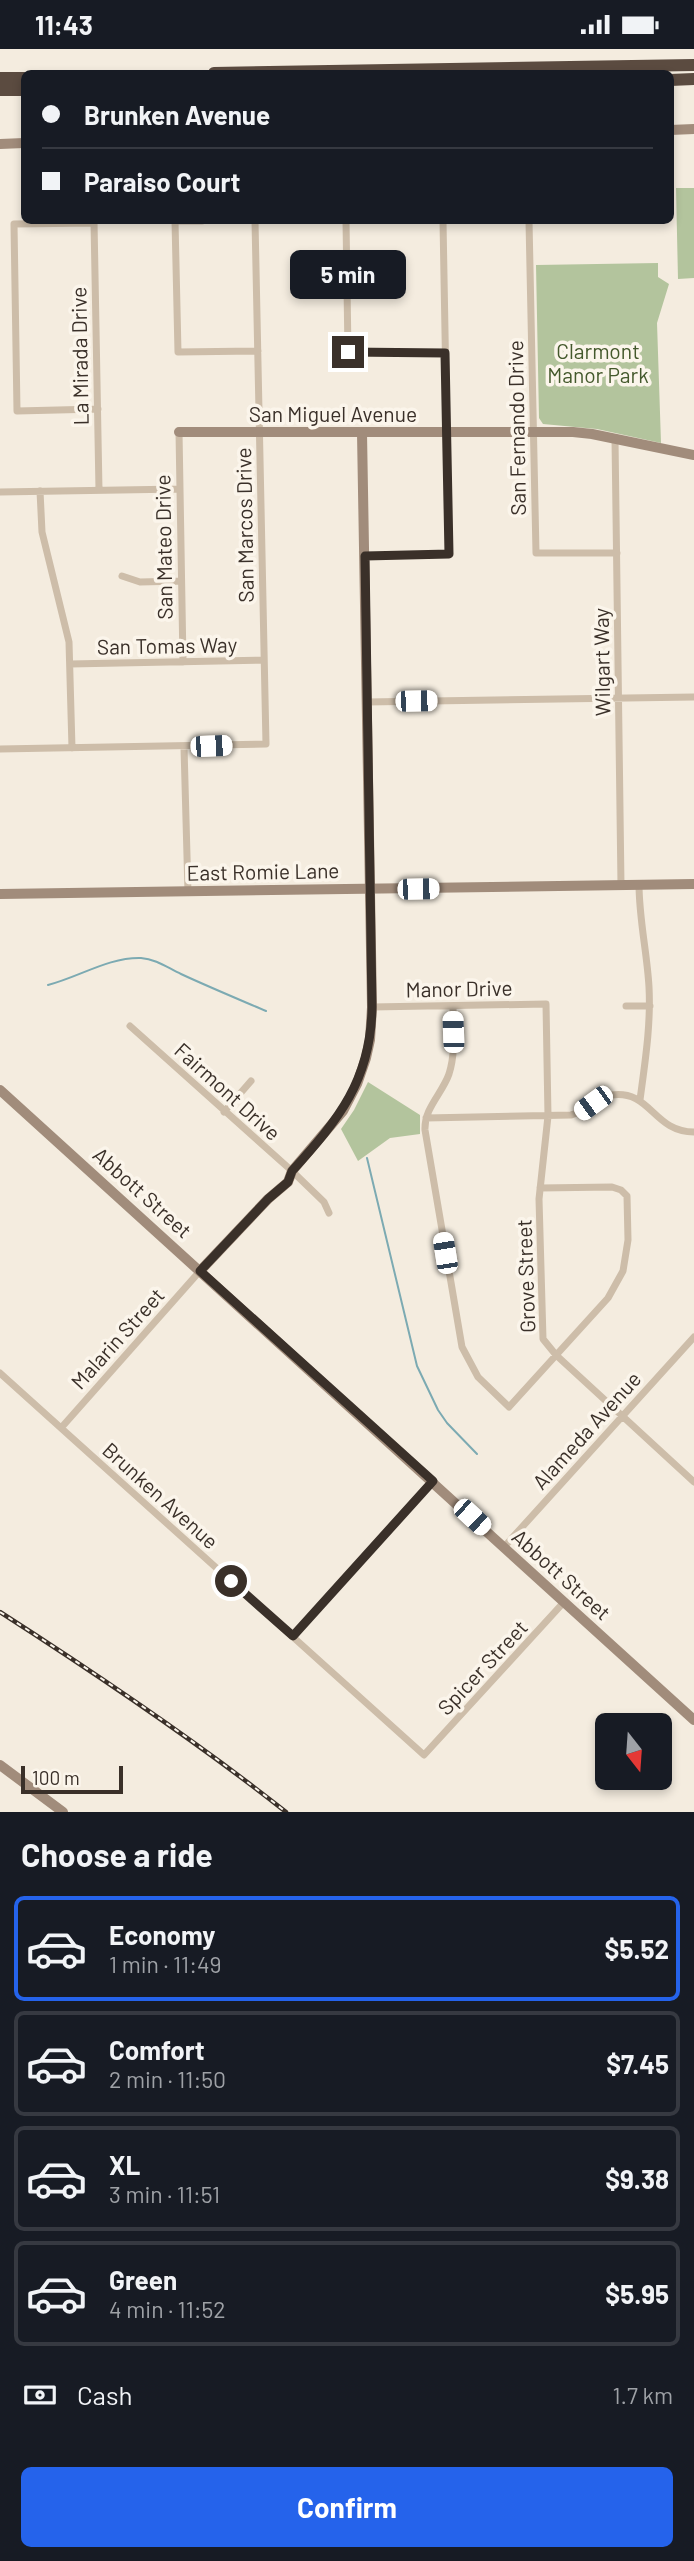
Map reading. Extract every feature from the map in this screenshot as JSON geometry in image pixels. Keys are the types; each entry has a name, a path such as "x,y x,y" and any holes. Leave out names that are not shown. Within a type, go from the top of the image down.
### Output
{"highway":[{"path":"445,70 694,65"},
{"path":"0,78 21,78"},
{"path":"674,80 694,79"},
{"path":"0,90 21,90"}],"main road":[{"path":"674,130 694,129"},
{"path":"0,144 21,143"},
{"name":"San Miguel Avenue","path":"179,432 592,434 694,455"},
{"path":"200,1271 268,1199 288,1182 292,1171 336,1121 354,1092 368,1049 372,1007 362,433"},
{"name":"East Romie Lane","path":"0,894 694,884"},
{"name":"Abbott Street","path":"0,1090 694,1720"},
{"path":"0,1765 63,1812"}],"street":[{"path":"21,224 14,224 17,411 97,409"},
{"name":"La Mirada Drive","path":"94,224 99,490"},
{"path":"175,224 178,352 258,351"},
{"name":"San Marcos Drive","path":"184,747 265,744 255,224"},
{"path":"346,224 348,352 445,353"},
{"path":"365,556 449,554 443,224"},
{"name":"San Fernando Drive","path":"529,224 536,553 617,552"},
{"name":"San Mateo Drive","path":"179,432 183,662"},
{"name":"Wilgart Way","path":"615,439 621,885"},
{"path":"0,492 180,489"},
{"path":"40,491 42,532 68,634 72,748"},
{"path":"122,576 140,582 181,581"},
{"name":"San Tomas Way","path":"70,664 264,660"},
{"path":"367,702 694,697"},
{"path":"0,749 184,747 188,892"},
{"path":"639,884 650,1006 640,1100"},
{"name":"Manor Drive","path":"372,1007 546,1004"},
{"name":"Grove Street","path":"546,1004 548,1116 540,1188 542,1332 545,1343 694,1482"},
{"path":"453,1006 451,1066 426,1118 425,1130 457,1326 466,1358 478,1377 509,1407 608,1298 619,1279 627,1255 628,1202 624,1193 612,1187 540,1188"},
{"path":"626,1006 650,1006"},
{"name":"Fairmont Drive","path":"130,1026 292,1171 324,1202 329,1213"},
{"path":"224,1112 251,1081"},
{"path":"426,1118 576,1114 599,1099 612,1095 627,1095 640,1100 664,1124 678,1131 694,1132"},
{"name":"Malarin Street","path":"61,1428 200,1271"},
{"name":"Alameda Avenue","path":"504,1547 693,1341"},
{"name":"Brunken Avenue","path":"0,1373 424,1755"},
{"path":"293,1636 433,1481"},
{"name":"Spicer Street","path":"424,1755 564,1602"}],"green space":[{"path":"676,188 694,188 694,278 678,279"},
{"name":"Clarmont Manor Park","path":"658,263 658,277 669,284 657,323 661,443 597,429 543,424 539,418 536,265"},
{"path":"368,1082 420,1115 420,1134 390,1138 358,1161 341,1129"}],"waterway":[{"path":"48,985 106,964 141,958 157,962 266,1011"},
{"path":"367,1158 417,1366 438,1410 477,1454"}],"railway":[{"path":"0,1612 146,1709 286,1812"}],"route":[{"path":"231,1581 293,1636 433,1481 200,1271 268,1199 288,1182 292,1171 343,1111 361,1075 372,1025 365,556 449,554 445,353 348,352"}]}
